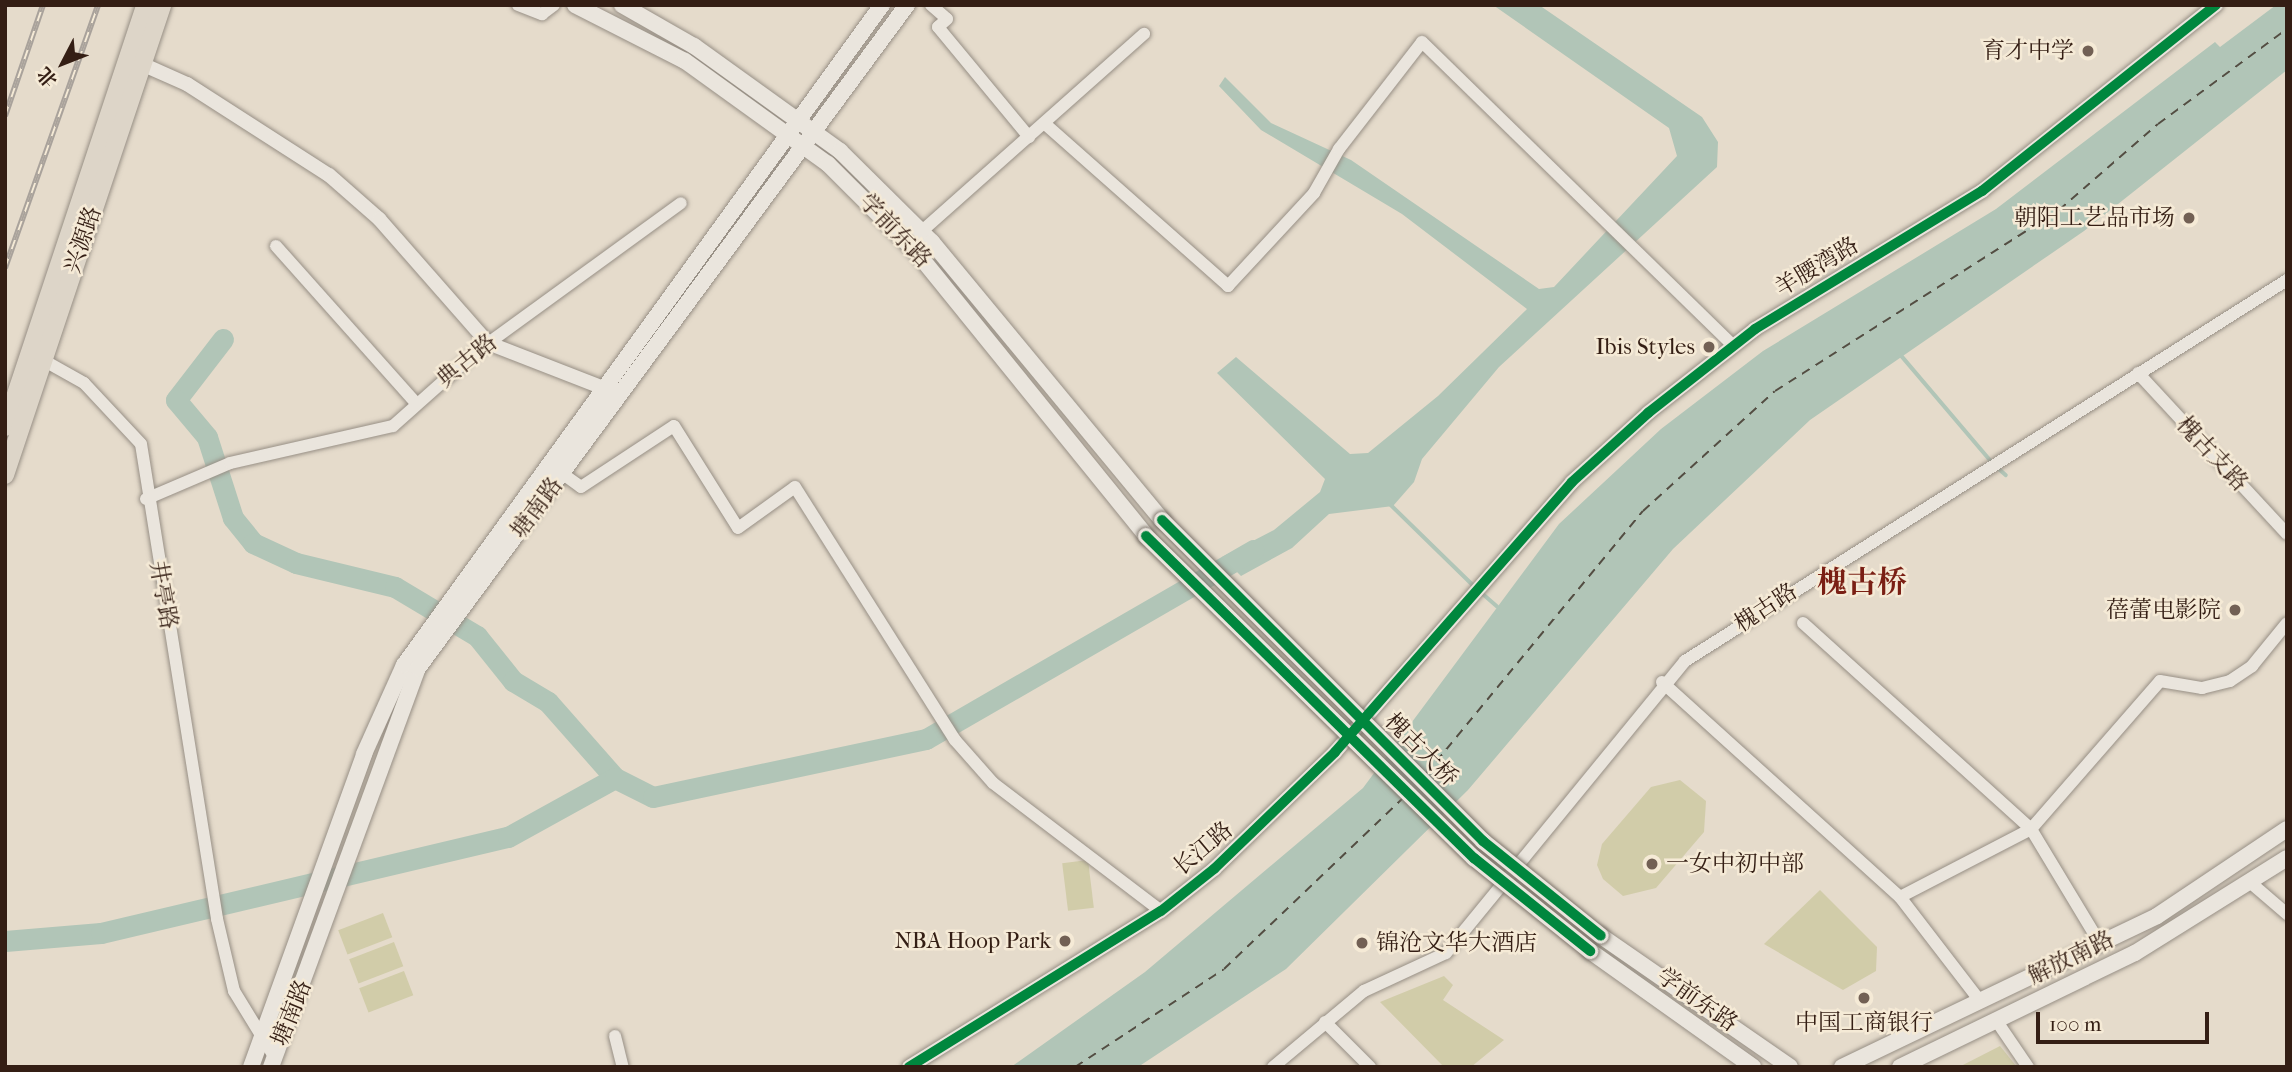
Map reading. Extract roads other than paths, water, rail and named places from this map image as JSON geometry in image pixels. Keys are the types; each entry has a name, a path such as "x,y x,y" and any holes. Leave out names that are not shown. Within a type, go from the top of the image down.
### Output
{"main road":[{"name":"兴源路","path":"5,475 135,61 145,5"},
{"name":"兴源路","path":"5,427 135,61 162,5"},
{"name":"学前东路","path":"575,5 685,61 812,139 922,231 1162,520"},
{"name":"学前东路","path":"622,5 800,119 812,139 918,254 1146,536"},
{"name":"塘南路","path":"251,1067 307,922 364,754 464,577 882,5"},
{"name":"塘南路","path":"273,1062 328,917 421,652 478,586 563,474 812,139 907,5"},
{"name":"槐古大桥","path":"1162,520 1483,841 1601,936"},
{"name":"槐古大桥","path":"1146,536 1474,858 1590,951"},
{"name":"解放南路","path":"1842,1067 2101,945 2221,878 2287,829"},
{"name":"解放南路","path":"1900,1067 2135,953 2251,883 2287,858"},
{"name":"学前东路","path":"1601,936 1790,1067"},
{"name":"学前东路","path":"1590,951 1753,1067"}],"street":[{"path":"518,5 542,14 554,5"},
{"path":"932,5 947,19 938,27 1029,137"},
{"name":"羊腰湾路","path":"1472,601 1572,482 1733,346 1982,191 2216,5"},
{"path":"922,231 1144,34"},
{"path":"1044,123 1228,286 1314,193 1323,172 1339,149 1422,42 1733,346"},
{"path":"135,61 187,84 329,175 379,219 488,343 622,395"},
{"name":"典古路","path":"146,499 230,463 360,436 393,426 416,403 488,343 681,203"},
{"path":"276,246 416,403"},
{"name":"槐古路","path":"1273,1067 1364,991 1446,953 1662,682 1812,578 2287,280"},
{"name":"井亭路","path":"43,360 84,383 127,423 141,444 146,499 212,876 217,919 234,991 273,1062"},
{"name":"槐古支路","path":"2138,373 2287,534"},
{"path":"563,474 581,487 674,426 738,528 795,487 955,740 993,783 1161,911"},
{"name":"长江路","path":"909,1067 1161,911 1276,813 1472,601"},
{"path":"1803,623 2031,829 2101,945"},
{"path":"1899,897 2031,829 2160,681 2202,688 2230,681 2252,666 2287,623"},
{"path":"1662,682 1899,897 1980,1001"},
{"path":"2251,883 2287,914"},
{"path":"1996,1020 2028,1067"},
{"path":"1325,1022 1370,1067"},
{"path":"615,1036 623,1067"}],"waterway":[{"path":"223,339 176,400 207,437 233,518 253,543 296,563 395,587 477,636 513,681 548,702 615,778"},
{"path":"1900,354 1992,462"},
{"path":"1997,467 2006,475"},
{"path":"1389,503 1476,588"},
{"path":"5,941 101,933 508,837 615,778 653,797 926,739 1253,550"},
{"path":"1482,593 1497,606"}],"railway":[{"path":"5,116 43,5"},
{"path":"5,268 98,5"}],"place":[{"name":"育才中学","path":"2088,51"},
{"name":"朝阳工艺品市场","path":"2189,218"},
{"name":"Ibis Styles","path":"1709,347"},
{"name":"蓓蕾电影院","path":"2235,610"},
{"name":"一女中初中部","path":"1652,864"},
{"name":"NBA Hoop Park","path":"1065,941"},
{"name":"锦沧文华大酒店","path":"1362,943"},
{"name":"中国工商银行","path":"1864,998"}],"district":[{"name":"槐古桥","path":"1862,583"}]}
